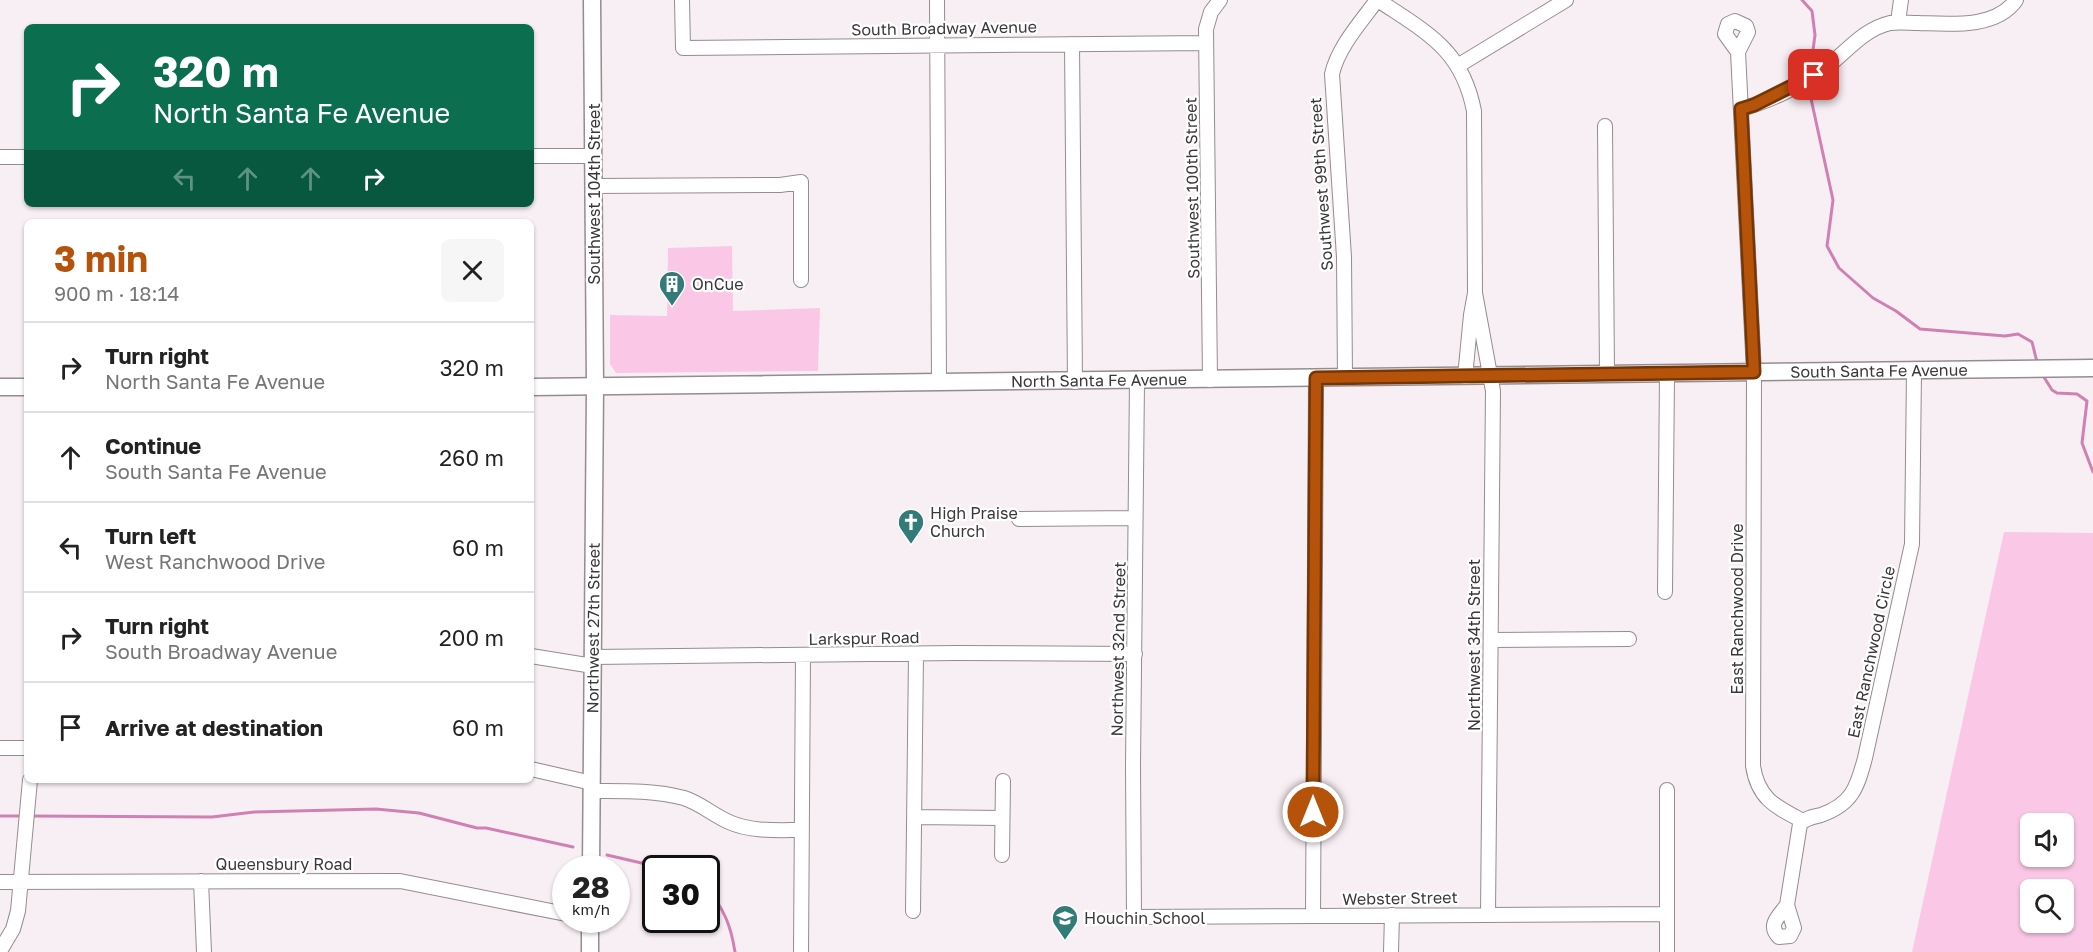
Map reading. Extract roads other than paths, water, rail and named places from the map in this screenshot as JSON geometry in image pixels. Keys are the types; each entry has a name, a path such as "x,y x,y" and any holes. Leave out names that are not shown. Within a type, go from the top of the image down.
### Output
{"main road":[{"name":"Southwest 104th Street","path":"592,0 595,387"},
{"name":"South Santa Fe Avenue","path":"1667,374 2093,368"},
{"name":"North Santa Fe Avenue","path":"534,387 1667,374"},
{"path":"0,387 24,387"},
{"name":"Northwest 27th Street","path":"591,855 595,387"},
{"path":"590,933 590,952"}],"street":[{"name":"South Broadway Avenue","path":"682,0 683,48 1206,43"},
{"path":"937,0 939,383"},
{"name":"Southwest 100th Street","path":"1210,380 1206,43 1208,20 1220,0"},
{"path":"1378,0 1437,41 1459,65 1469,89 1474,111 1475,293 1465,377"},
{"name":"Southwest 99th Street","path":"1344,378 1344,258 1332,74 1345,45 1378,0"},
{"path":"1459,65 1566,0"},
{"path":"1898,22 1901,0"},
{"path":"1741,109 1801,83 1829,66 1863,36 1882,26 1898,22 1979,21 1999,16 2016,0"},
{"path":"1072,44 1075,382"},
{"name":"East Ranchwood Drive","path":"1738,52 1754,372 1753,766 1758,786 1764,795 1778,808 1803,821"},
{"path":"1605,126 1607,375"},
{"path":"534,156 594,156"},
{"path":"0,157 24,157"},
{"path":"594,186 801,183 801,280"},
{"name":"Northwest 34th Street","path":"1475,293 1493,400 1488,914"},
{"name":"East Ranchwood Circle","path":"1803,821 1831,811 1846,801 1856,788 1865,758 1912,544 1914,370"},
{"path":"1665,592 1667,374"},
{"path":"1313,916 1316,378"},
{"name":"Northwest 32nd Street","path":"1134,917 1137,381"},
{"path":"1019,519 1135,518"},
{"path":"1491,640 1629,639"},
{"path":"913,911 916,654"},
{"name":"Larkspur Road","path":"534,656 593,662 803,655 1135,654"},
{"path":"801,952 803,655"},
{"path":"0,748 24,748"},
{"path":"534,770 592,787 674,796 692,801 739,826 802,830"},
{"path":"1002,855 1003,781"},
{"path":"0,951 16,919 30,783"},
{"path":"1666,790 1667,952"},
{"path":"915,817 1001,818"},
{"path":"1786,905 1798,829 1803,821"},
{"path":"201,881 204,952"},
{"name":"Queensbury Road","path":"0,882 400,881 415,882 552,911"},
{"name":"Webster Street","path":"1134,917 1665,914"},
{"path":"1392,915 1392,952"}],"waterway":[{"path":"1802,0 1812,11 1815,35 1810,73"},
{"path":"1810,83 1810,94 1833,200 1827,246 1839,268 1873,298 1896,311 1920,329 2005,336 2018,334 2032,342 2037,362"},
{"path":"2042,374 2052,390 2057,393 2077,394 2087,401 2082,443 2093,472"},
{"path":"30,816 212,817 254,812 376,809 419,813 477,828 573,847"},
{"path":"0,816 24,816"},
{"path":"630,860 642,863"},
{"path":"720,907 726,918 735,952"}],"place":[{"name":"OnCue","path":"672,307"},
{"name":"High Praise Church","path":"911,545"},
{"name":"Houchin School","path":"1065,941"}]}
